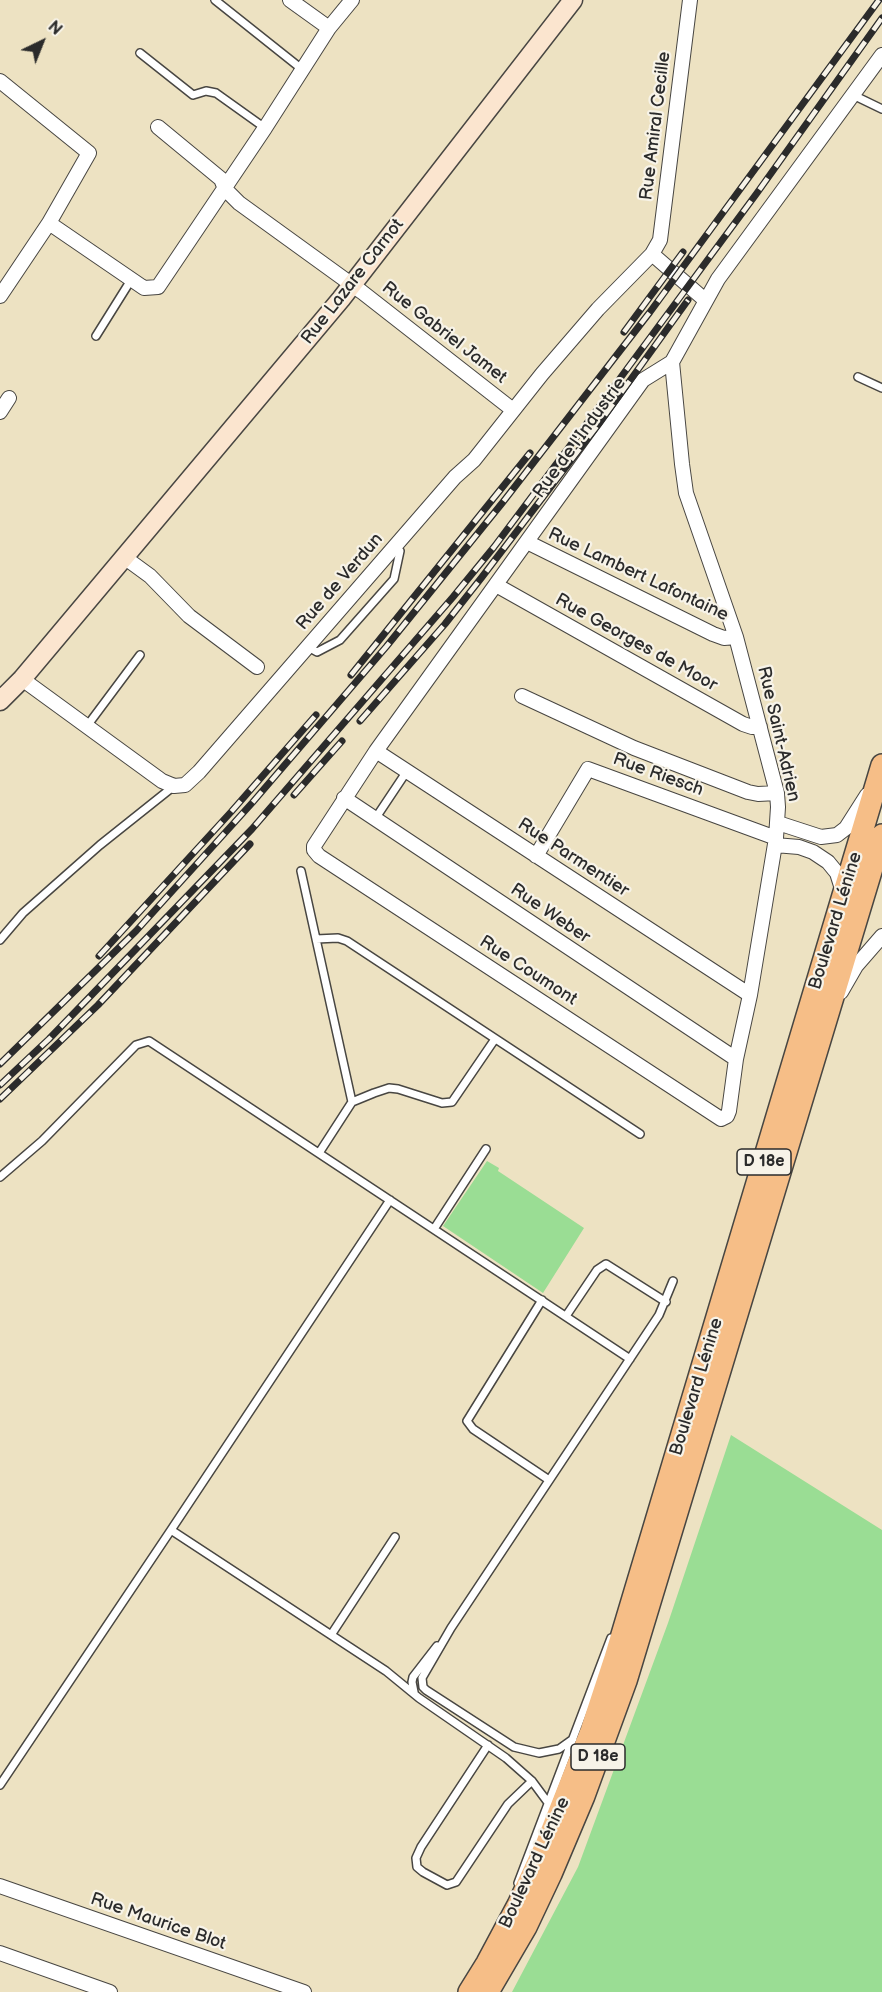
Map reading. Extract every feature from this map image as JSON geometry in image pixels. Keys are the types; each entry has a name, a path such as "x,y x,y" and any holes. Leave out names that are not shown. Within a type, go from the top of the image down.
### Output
{"main road":[{"name":"Boulevard Lénine","path":"469,1992 500,1938 546,1845 591,1731 632,1602 881,769"},
{"name":"Boulevard Lénine","path":"488,1992 526,1927 551,1874 584,1797 626,1681 882,836"}],"street":[{"path":"290,0 329,28"},
{"path":"49,223 144,288 158,287 225,189 329,28 352,0"},
{"name":"Rue Lazare Carnot","path":"0,701 22,679 352,285 573,0"},
{"name":"Rue Amiral Cecille","path":"652,254 660,240 690,0"},
{"path":"672,362 705,300 743,244 882,55"},
{"path":"0,81 89,153 49,223 2,287"},
{"name":"Rue Gabriel Jamet","path":"158,127 221,179 225,189 239,203 352,285 513,410"},
{"path":"652,254 705,300"},
{"name":"Rue de Verdun","path":"174,786 185,785 199,772 455,477 474,460 598,309 652,254"},
{"name":"Rue de l'Industrie","path":"314,850 316,842 376,751 643,380 672,362"},
{"name":"Rue Saint-Adrien","path":"672,362 681,464 686,493 736,637 777,794 778,823 750,995 736,1059 729,1111 724,1119"},
{"path":"0,412 9,398"},
{"name":"Rue Lambert Lafontaine","path":"527,542 713,634 724,638 736,637"},
{"path":"124,557 150,576 189,616 257,667"},
{"name":"Rue Georges de Moor","path":"496,585 743,724 760,727"},
{"path":"22,679 162,781 174,786"},
{"path":"522,696 634,748 748,792 777,794"},
{"name":"Rue Parmentier","path":"376,751 750,995"},
{"name":"Rue Riesch","path":"536,856 588,769 775,841"},
{"path":"778,823 821,837 837,835 851,821 881,769"},
{"name":"Rue Weber","path":"344,798 736,1059"},
{"path":"775,841 813,852 828,862 837,873 844,894"},
{"name":"Rue Coumont","path":"314,850 319,856 698,1105 718,1118 724,1119"},
{"path":"830,1012 856,966 882,936"},
{"name":"Rue Maurice Blot","path":"0,1886 304,1992"},
{"path":"0,1953 110,1992"}],"lane":[{"path":"215,0 303,70"},
{"path":"141,54 193,94 206,91 216,93 265,128"},
{"path":"853,95 882,109"},
{"path":"96,336 131,279"},
{"path":"858,377 882,388"},
{"path":"308,646 317,652 340,640 394,579 400,551 395,546"},
{"path":"87,726 140,656"},
{"path":"375,819 407,771"},
{"path":"0,940 23,914 91,853 174,786"},
{"path":"301,871 352,1102"},
{"path":"316,939 338,938 347,941 640,1134"},
{"path":"319,1153 352,1102 389,1088 409,1091 442,1103 452,1102 495,1039"},
{"path":"0,1177 42,1141 136,1044 149,1041 630,1359"},
{"path":"434,1229 486,1149"},
{"path":"0,1785 390,1200"},
{"path":"566,1316 597,1270 606,1264 666,1302"},
{"path":"573,1739 559,1749 539,1753 514,1747 426,1690 423,1687 422,1678 448,1632 630,1359 666,1302 673,1281"},
{"path":"542,1300 467,1421 473,1429 549,1480"},
{"path":"171,1530 386,1671 414,1694 514,1763 532,1781 549,1804"},
{"path":"331,1635 395,1537"},
{"path":"500,1938 519,1878 609,1642 632,1602"},
{"path":"414,1694 413,1677 448,1632"},
{"path":"488,1745 421,1847 416,1858 417,1867 423,1872 447,1885 456,1882 508,1804 532,1781"}],"green space":[{"path":"487,1161 499,1168 498,1171 584,1228 543,1293 443,1226"},
{"path":"731,1435 882,1530 882,1992 512,1992 578,1867 668,1623"}],"railway":[{"path":"0,1064 136,931 252,803 386,647 503,502 650,312 879,0"},
{"path":"0,1085 49,1039 252,829 453,597 494,547 590,419 757,193 882,18"},
{"path":"624,332 683,252"},
{"path":"360,721 445,624 482,577 598,425 688,300"},
{"path":"351,675 530,453"},
{"path":"99,956 316,715"},
{"path":"294,795 342,741"},
{"path":"0,1099 98,1005 250,844"}]}
